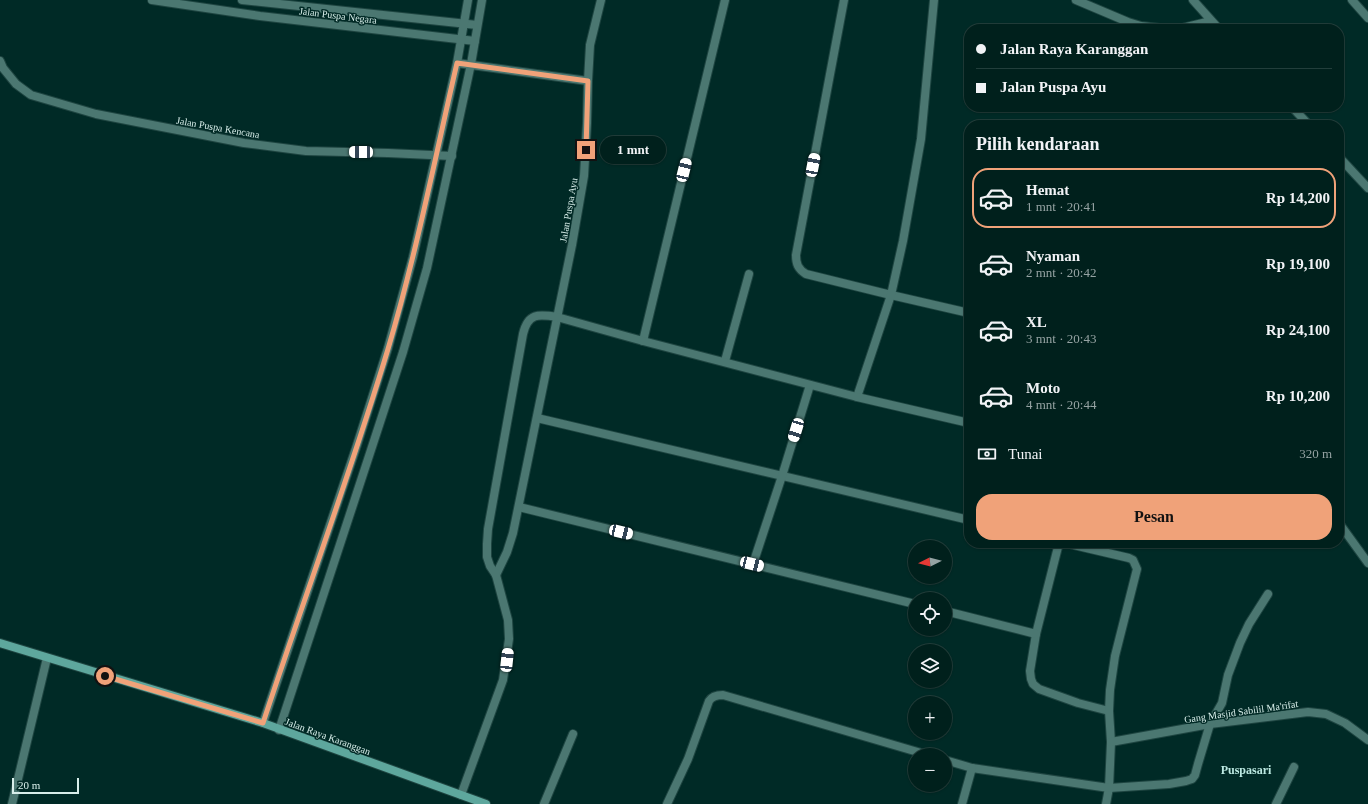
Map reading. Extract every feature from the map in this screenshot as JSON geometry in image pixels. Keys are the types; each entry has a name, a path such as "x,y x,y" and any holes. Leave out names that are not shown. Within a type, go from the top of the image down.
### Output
{"street":[{"name":"Jalan Puspa Negara","path":"152,0 191,3 260,16 474,41"},
{"name":"Jalan Puspa Negara","path":"242,0 477,25"},
{"path":"263,723 356,448 388,348 413,257 457,63 468,0"},
{"path":"279,730 403,352 427,268 472,64 474,41 482,0"},
{"name":"Jalan Puspa Ayu","path":"496,575 507,552 519,507 572,245 584,176 590,45 601,0"},
{"path":"643,341 725,0"},
{"path":"844,0 796,262 800,270 806,274 964,312"},
{"path":"857,397 891,295 903,242 921,139 934,0"},
{"path":"1076,0 1134,24"},
{"path":"1193,0 1214,24"},
{"path":"1352,0 1368,18"},
{"path":"1199,24 1211,21"},
{"name":"Jalan Puspa Kencana","path":"0,61 3,68 16,84 30,95 96,114 244,143 306,151 388,152 452,156"},
{"path":"457,63 588,81"},
{"path":"1297,112 1304,120"},
{"path":"1344,162 1368,188"},
{"path":"725,361 749,274"},
{"path":"461,795 503,680 507,660 509,639 508,620 496,575 490,566 487,557 488,529 523,334 525,326 533,317 542,315 557,317 857,397 964,422"},
{"path":"752,564 782,476 810,384"},
{"path":"537,418 964,519"},
{"path":"519,507 908,602"},
{"path":"1344,530 1368,563"},
{"path":"1058,548 1036,634 1030,670 1033,684 1046,692 1078,703 1109,711"},
{"path":"1094,548 1129,558 1133,560 1137,569 1116,656 1110,690 1109,711 1111,742 1109,788 1106,804"},
{"path":"952,762 972,768 1109,788 1169,784 1192,779 1197,771 1210,724 1222,703 1230,669 1240,643 1268,594"},
{"path":"952,614 1036,634"},
{"name":"Jalan Raya Karanggan","path":"0,643 263,723 486,804"},
{"path":"12,804 47,658"},
{"path":"667,804 688,759 708,701 710,698 717,695 723,695 908,749"},
{"name":"Gang Masjid Sabilil Ma'rifat","path":"1111,742 1210,724 1308,712 1326,714 1345,723 1368,740"},
{"path":"544,804 573,734"},
{"path":"1276,804 1294,767"},
{"path":"962,804 972,768"}],"district":[{"name":"Puspasari","path":"1246,770"}],"route":[{"path":"105,676 263,723 356,448 388,348 413,257 457,63 588,81 586,150"}]}
